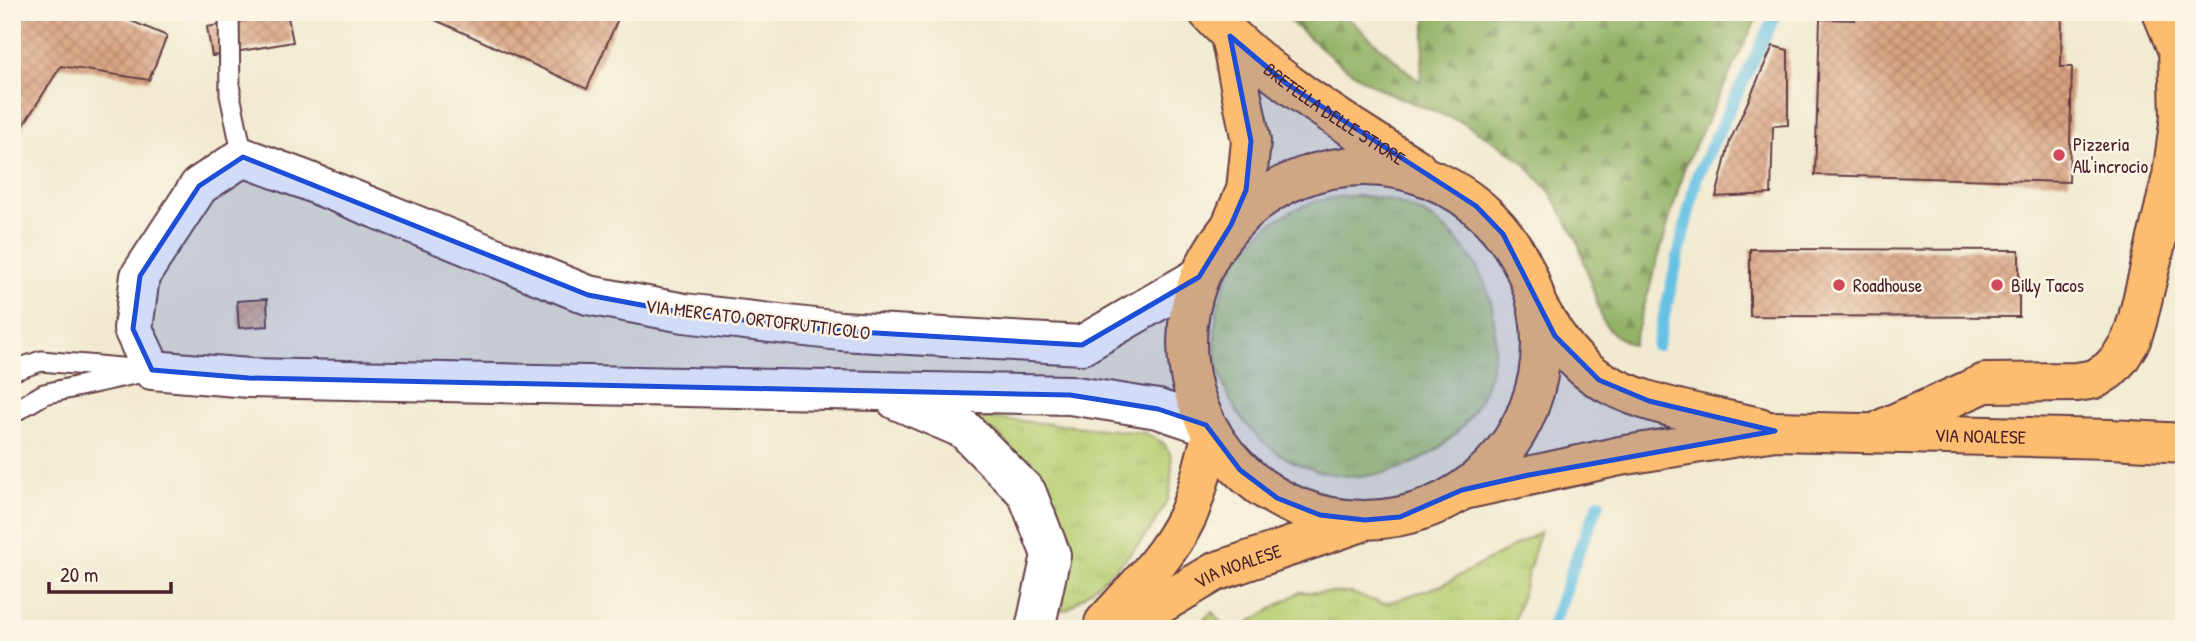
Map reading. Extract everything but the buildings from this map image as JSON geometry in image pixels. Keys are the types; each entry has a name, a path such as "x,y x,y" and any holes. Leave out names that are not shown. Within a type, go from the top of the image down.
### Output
{"main road":[{"path":"1875,432 1985,383 2077,382 2095,379 2109,370 2131,341 2172,177 2179,116 2181,57 2162,12"},
{"name":"BRETELLA DELLE STIORE","path":"1219,24 1287,83 1443,185"},
{"name":"BRETELLA DELLE STIORE","path":"1219,24 1251,141 1246,190 1231,225"},
{"name":"VIA NOALESE","path":"1536,303 1541,338 1538,374 1529,408 1512,440 1490,468 1462,490 1432,506 1400,517 1365,520 1320,515 1277,498 1240,470 1209,429 1189,377 1186,326 1199,277 1212,249 1231,225 1259,199 1293,180 1330,168 1368,166 1407,171 1443,185 1476,206 1503,234 1523,267 1536,303 1555,336 1578,363 1599,380 1649,401 1775,431"},
{"path":"1098,629 1154,568 1177,535 1188,514 1209,429"},
{"name":"VIA NOALESE","path":"1462,490 1620,456 1775,431 2097,438 2184,443"},
{"name":"VIA NOALESE","path":"1119,629 1215,572 1365,520"}],"street":[{"name":"VIA MERCATO ORTOFRUTTICOLO","path":"243,157 588,295 684,313 841,331 1082,345 1199,277"},
{"path":"243,157 199,186 140,276 133,328 152,370 249,378 1070,395 1158,409 1209,429"},
{"path":"878,392 964,429 1027,493 1051,555 1035,629"}],"lane":[{"path":"229,12 230,95 243,157"},
{"path":"12,371 41,361 152,370"},
{"path":"12,413 44,394 152,370"}],"highlighted area":[{"path":"1230,36 1287,84 1476,206 1503,234 1555,336 1599,380 1649,401 1775,431 1529,475 1462,490 1400,517 1365,520 1320,515 1277,498 1240,470 1206,425 1158,409 1070,395 249,378 152,370 133,329 140,276 199,186 243,157 588,295 684,313 841,331 1082,345 1199,277 1231,225 1246,190 1251,141"}],"green space":[{"path":"1279,12 1341,12 1420,82 1427,12 1760,12 1685,166 1633,345 1616,336 1603,322 1577,239 1551,193 1523,162 1496,142 1461,122 1388,93 1362,79 1336,61"},
{"path":"1355,196 1396,202 1433,220 1454,237 1471,258 1489,295 1495,336 1489,377 1471,414 1454,435 1433,452 1396,470 1355,476 1314,470 1277,452 1256,435 1239,414 1221,377 1215,336 1221,295 1239,258 1256,237 1277,220 1314,202"},
{"path":"968,416 1144,433 1168,449 1172,461 1171,488 1160,515 1125,559 1068,609 1061,610 1057,603 1048,497 1027,465 999,435"},
{"path":"1540,532 1512,629 1238,629 1300,592 1351,593 1384,604 1442,585"},
{"path":"1212,612 1227,629 1193,629"}],"waterway":[{"path":"1657,346 1697,176 1777,12"},
{"path":"1551,629 1599,503"}],"place":[{"name":"Pizzeria All'incrocio","path":"2059,155"},
{"name":"Roadhouse","path":"1839,285"},
{"name":"Billy Tacos","path":"1997,285"}]}
